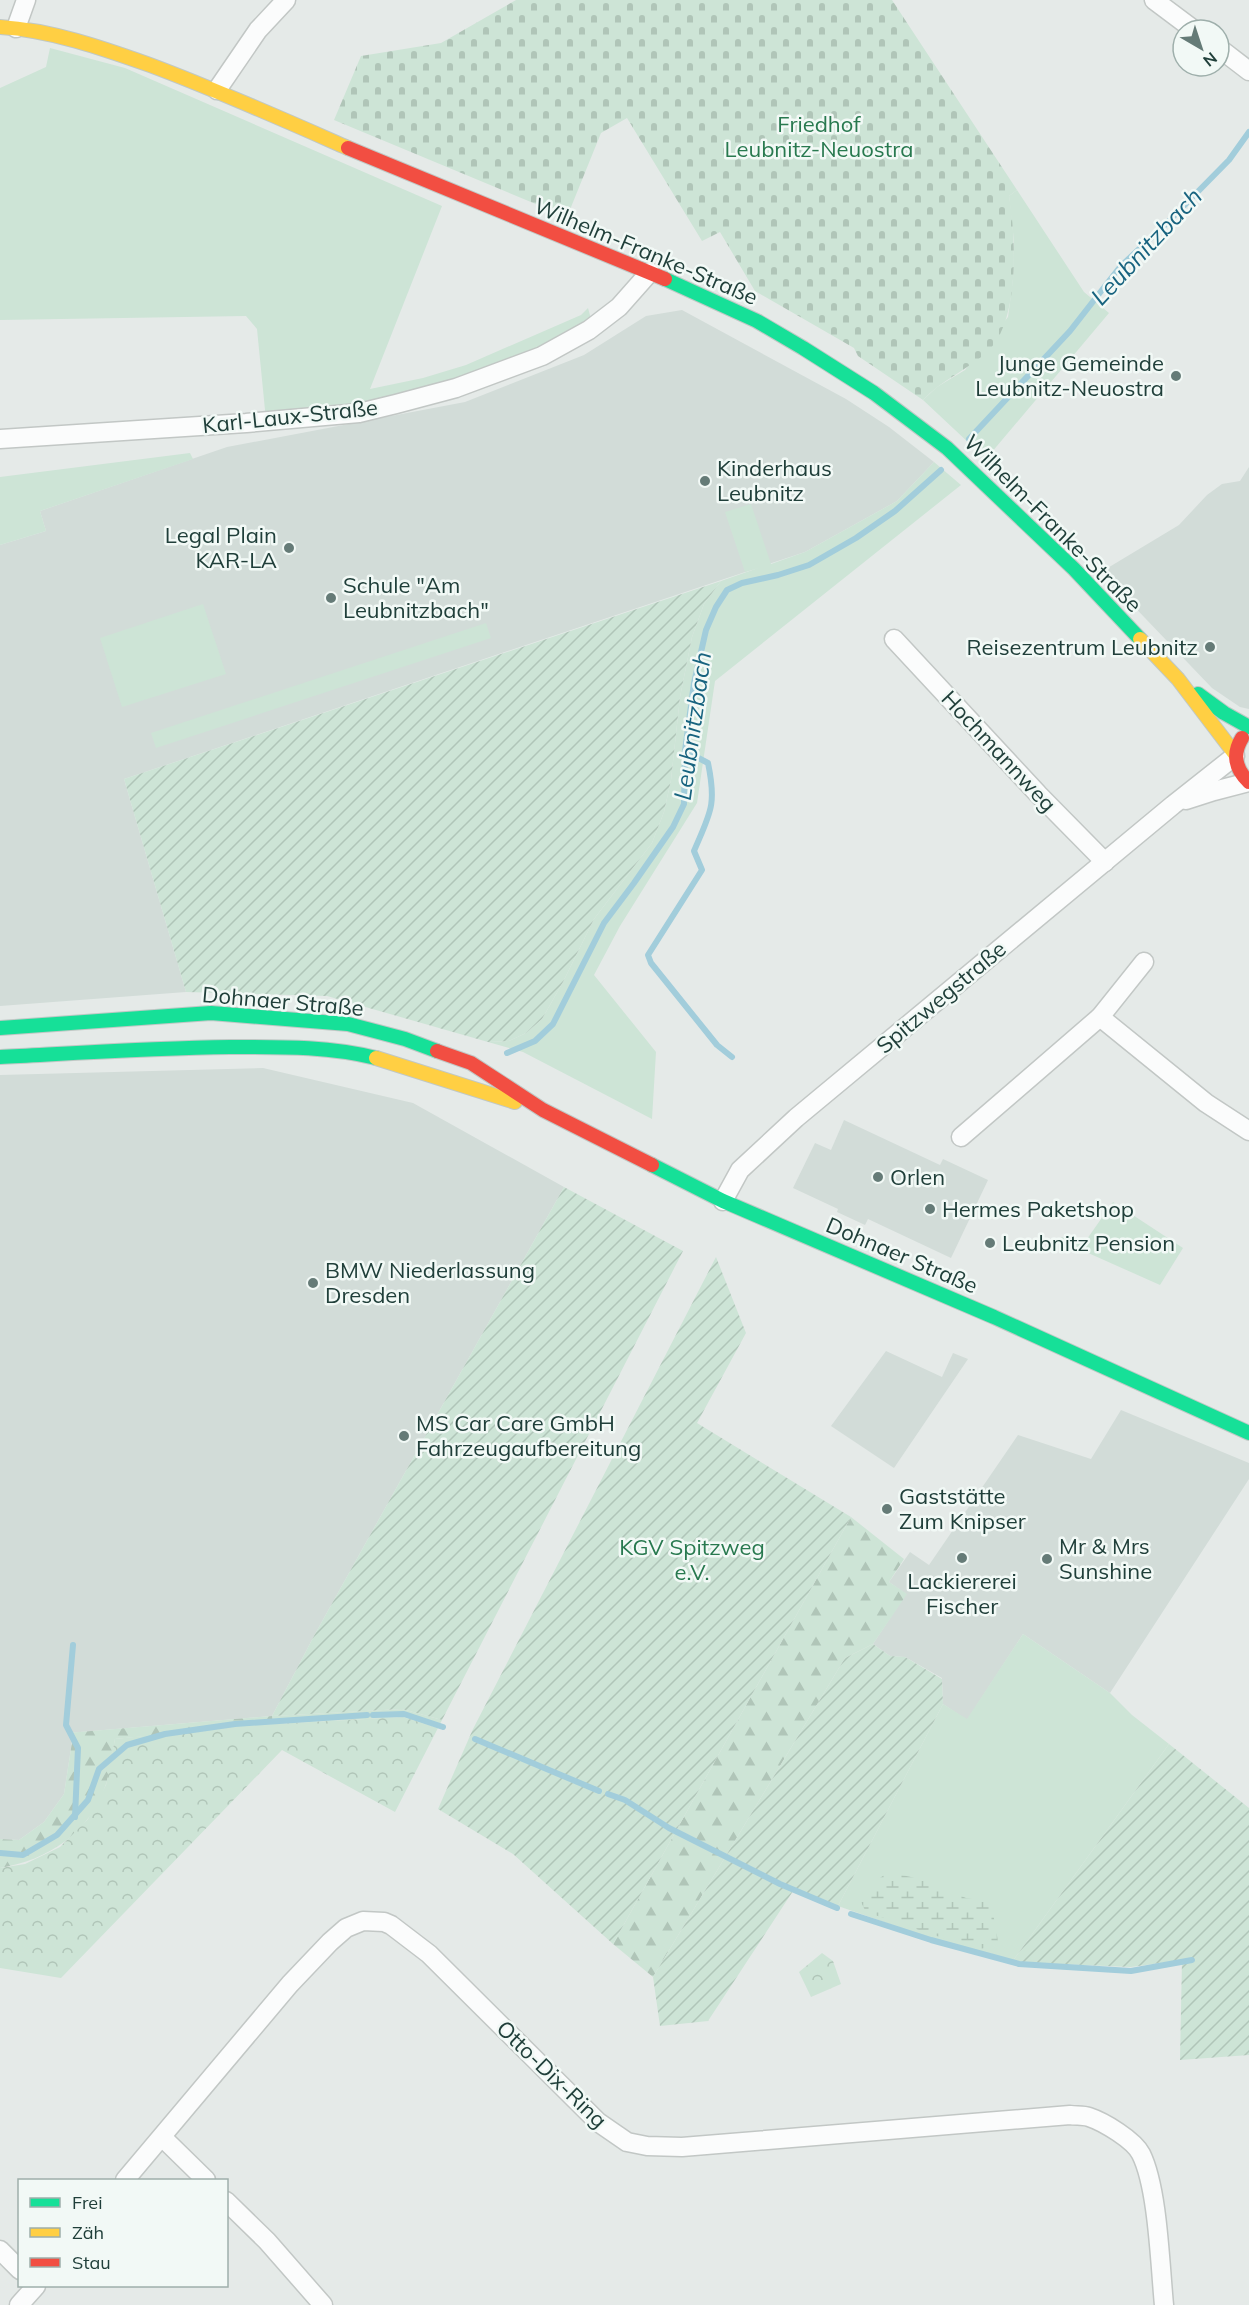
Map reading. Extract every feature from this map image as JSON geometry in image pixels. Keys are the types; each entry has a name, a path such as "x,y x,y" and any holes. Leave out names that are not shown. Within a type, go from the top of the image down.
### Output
{"main road":[{"name":"Wilhelm-Franke-Straße","path":"8,27 97,46 217,90 367,156 650,272 757,321 803,348 874,393 947,448 1074,569 1178,679 1235,755 1239,771 1249,782"},
{"name":"Wilhelm-Franke-Straße","path":"1178,679 1249,729"},
{"path":"1235,755 1238,743 1249,729"},
{"name":"Dohnaer Straße","path":"0,1028 211,1013 348,1024 405,1039 471,1063 543,1110 723,1201 999,1319 1249,1433"},
{"name":"Dohnaer Straße","path":"0,1057 217,1047 311,1048 353,1053 394,1063 471,1090 543,1110"}],"street":[{"path":"8,27 26,0"},
{"path":"217,90 258,30 286,0"},
{"path":"1154,0 1178,18"},
{"path":"1231,57 1249,71"},
{"name":"Karl-Laux-Straße","path":"0,439 246,423 359,412 396,404 456,388 542,356 589,330 618,308 650,272"},
{"name":"Hochmannweg","path":"894,639 1038,794 1105,862"},
{"name":"Spitzwegstraße","path":"723,1201 740,1170 796,1118 1235,755"},
{"name":"Spitzwegstraße","path":"1173,805 1214,790 1249,782"},
{"path":"961,1137 1100,1017 1144,962"},
{"path":"1100,1017 1206,1103 1249,1131"},
{"name":"Otto-Dix-Ring","path":"127,2179 290,1984 330,1941 346,1928 363,1921 384,1922 429,1954 591,2116 627,2142 646,2146 682,2147 1070,2115 1087,2116 1111,2127 1140,2152 1147,2171 1155,2213 1164,2305"},
{"path":"162,2137 204,2179"},
{"path":"228,2203 267,2241 323,2305"},
{"path":"0,2250 18,2268"},
{"path":"19,2305 34,2287"}],"shaded area":[{"path":"682,310 846,399 889,427 934,462 897,501 805,552 124,779 186,992 0,1006 0,545 46,531 40,511 227,447 465,402 584,355 646,316"},
{"path":"1249,467 1249,709 1240,707 1212,688 1101,572 1179,525 1207,495 1222,484 1240,481"},
{"path":"263,1068 413,1103 564,1187 315,1634 272,1716 68,1733 72,1742 64,1794 44,1822 19,1840 0,1839 0,1075"},
{"path":"844,1120 940,1165 943,1159 988,1180 951,1258 868,1219 865,1225 837,1212 838,1209 793,1188 815,1143 831,1150"},
{"path":"886,1351 942,1377 953,1353 968,1359 894,1468 831,1426"},
{"path":"1121,1410 1249,1463 1249,1479 1110,1693 1023,1634 967,1720 943,1704 942,1678 905,1657 890,1656 873,1644 906,1594 889,1582 910,1552 929,1565 1018,1435 1091,1459"}],"green space":[{"name":"Friedhof Leubnitz-Neuostra","path":"516,0 892,0 1017,190 1009,196 1014,255 1011,300 1006,320 988,351 923,400 858,356 854,348 755,291 720,232 702,241 627,118 601,133 567,217 334,120 361,56 441,43"},
{"path":"50,48 125,68 442,206 370,389 423,378 466,365 581,315 588,308 591,319 589,330 456,387 266,420 257,329 246,316 0,320 0,88 46,67"},
{"path":"1017,190 1084,292 1109,313 986,459 923,400 937,387 965,370 1008,317 1013,279 1014,241 1009,196"},
{"path":"190,453 193,459 40,511 46,531 0,545 0,477"},
{"path":"934,462 961,485 715,681 697,803 620,926 594,975 656,1052 652,1119 523,1052 488,1042 509,1041 526,1033 542,1019 594,919 652,843 664,812 671,780 680,697 692,637 704,604 721,581 758,568 745,572 725,512 751,504 771,564 805,552 897,501"},
{"path":"721,581 704,604 692,637 680,697 671,780 664,812 652,843 594,919 542,1019 526,1033 509,1041 488,1042 327,996 186,992 124,779"},
{"path":"203,604 226,674 122,707 100,638"},
{"path":"486,623 491,638 156,748 151,733"},
{"path":"564,1187 683,1251 442,1720 402,1709 272,1716 315,1634"},
{"path":"1113,1202 1183,1248 1160,1285 1059,1240 1062,1237 1075,1246 1079,1240 1087,1239"},
{"name":"KGV Spitzweg e.V.","path":"716,1257 746,1333 697,1423 851,1517 613,1944 513,1854 438,1809 473,1729"},
{"path":"851,1517 904,1559 889,1582 907,1594 873,1644 845,1658 653,1977 613,1944"},
{"path":"1023,1634 1110,1693 1132,1715 1169,1744 1012,1962 933,1939 838,1906 943,1704 967,1719"},
{"path":"873,1644 890,1656 905,1657 942,1679 943,1704 838,1906 795,1888 708,2021 660,2026 653,1977 845,1658"},
{"path":"402,1709 442,1720 438,1728 403,1717 273,1724 272,1716"},
{"path":"272,1716 273,1724 115,1739 106,1784 99,1801 78,1830 50,1851 18,1864 0,1868 0,1839 19,1840 44,1822 64,1794 72,1742 67,1733"},
{"path":"403,1717 438,1728 395,1812 282,1750 61,1978 0,1968 0,1868 25,1864 60,1847 88,1819 106,1785 115,1739 237,1726"},
{"path":"1169,1744 1249,1808 1249,2055 1180,2060 1182,1960 1131,1967 1012,1962"},
{"path":"889,1872 924,1880 966,1898 991,1902 999,1947 975,1949 866,1912 861,1902 872,1883"},
{"path":"822,1953 833,1961 841,1984 811,1997 799,1972"}],"waterway":[{"name":"Leubnitzbach","path":"969,439 1070,331 1120,267 1229,160 1249,132"},
{"name":"Leubnitzbach","path":"507,1053 535,1041 553,1024 604,923 673,827 684,804 685,751 694,683 706,630 716,607 727,590 742,583 809,565 856,538 895,511 941,470"},
{"path":"685,751 708,763 711,778 710,809 694,851 702,870 648,955 651,963 717,1045 732,1057"},
{"path":"73,1645 66,1725 78,1748 75,1817"},
{"path":"373,1715 404,1714 443,1727"},
{"path":"0,1853 23,1855 57,1835 88,1800 99,1769 127,1745 165,1734 235,1724 367,1715"},
{"path":"475,1739 599,1791"},
{"path":"608,1794 625,1800 669,1828 780,1884 837,1908"},
{"path":"851,1914 931,1940 1019,1964 1131,1971 1192,1960"}],"traffic: fast":[{"path":"665,279 757,321 803,348 874,393 947,448 1074,569 1140,639"},
{"path":"1198,694 1224,713 1249,727"},
{"path":"0,1028 211,1013 348,1024 405,1039 437,1051"},
{"path":"0,1057 144,1050 285,1047 322,1049 376,1058"},
{"path":"652,1165 723,1201 994,1317 1249,1433"}],"traffic: slow":[{"path":"0,27 38,32 95,46 225,95 348,148"},
{"path":"1140,639 1178,679 1235,754"},
{"path":"376,1058 515,1102"}],"traffic: jam":[{"path":"348,148 665,279"},
{"path":"1242,738 1237,750 1236,761 1249,782"},
{"path":"437,1051 471,1063 543,1110 652,1165"}],"place":[{"name":"Junge Gemeinde Leubnitz-Neuostra","path":"1176,376"},
{"name":"Kinderhaus Leubnitz","path":"705,481"},
{"name":"Legal Plain KAR-LA","path":"289,548"},
{"name":"Schule \"Am Leubnitzbach\"","path":"331,598"},
{"name":"Reisezentrum Leubnitz","path":"1210,647"},
{"name":"Orlen","path":"878,1177"},
{"name":"Hermes Paketshop","path":"930,1209"},
{"name":"Leubnitz Pension","path":"990,1243"},
{"name":"BMW Niederlassung Dresden","path":"313,1283"},
{"name":"MS Car Care GmbH Fahrzeugaufbereitung","path":"404,1436"},
{"name":"Gaststätte Zum Knipser","path":"887,1509"},
{"name":"Lackiererei Fischer","path":"962,1558"},
{"name":"Mr & Mrs Sunshine","path":"1047,1559"}]}
